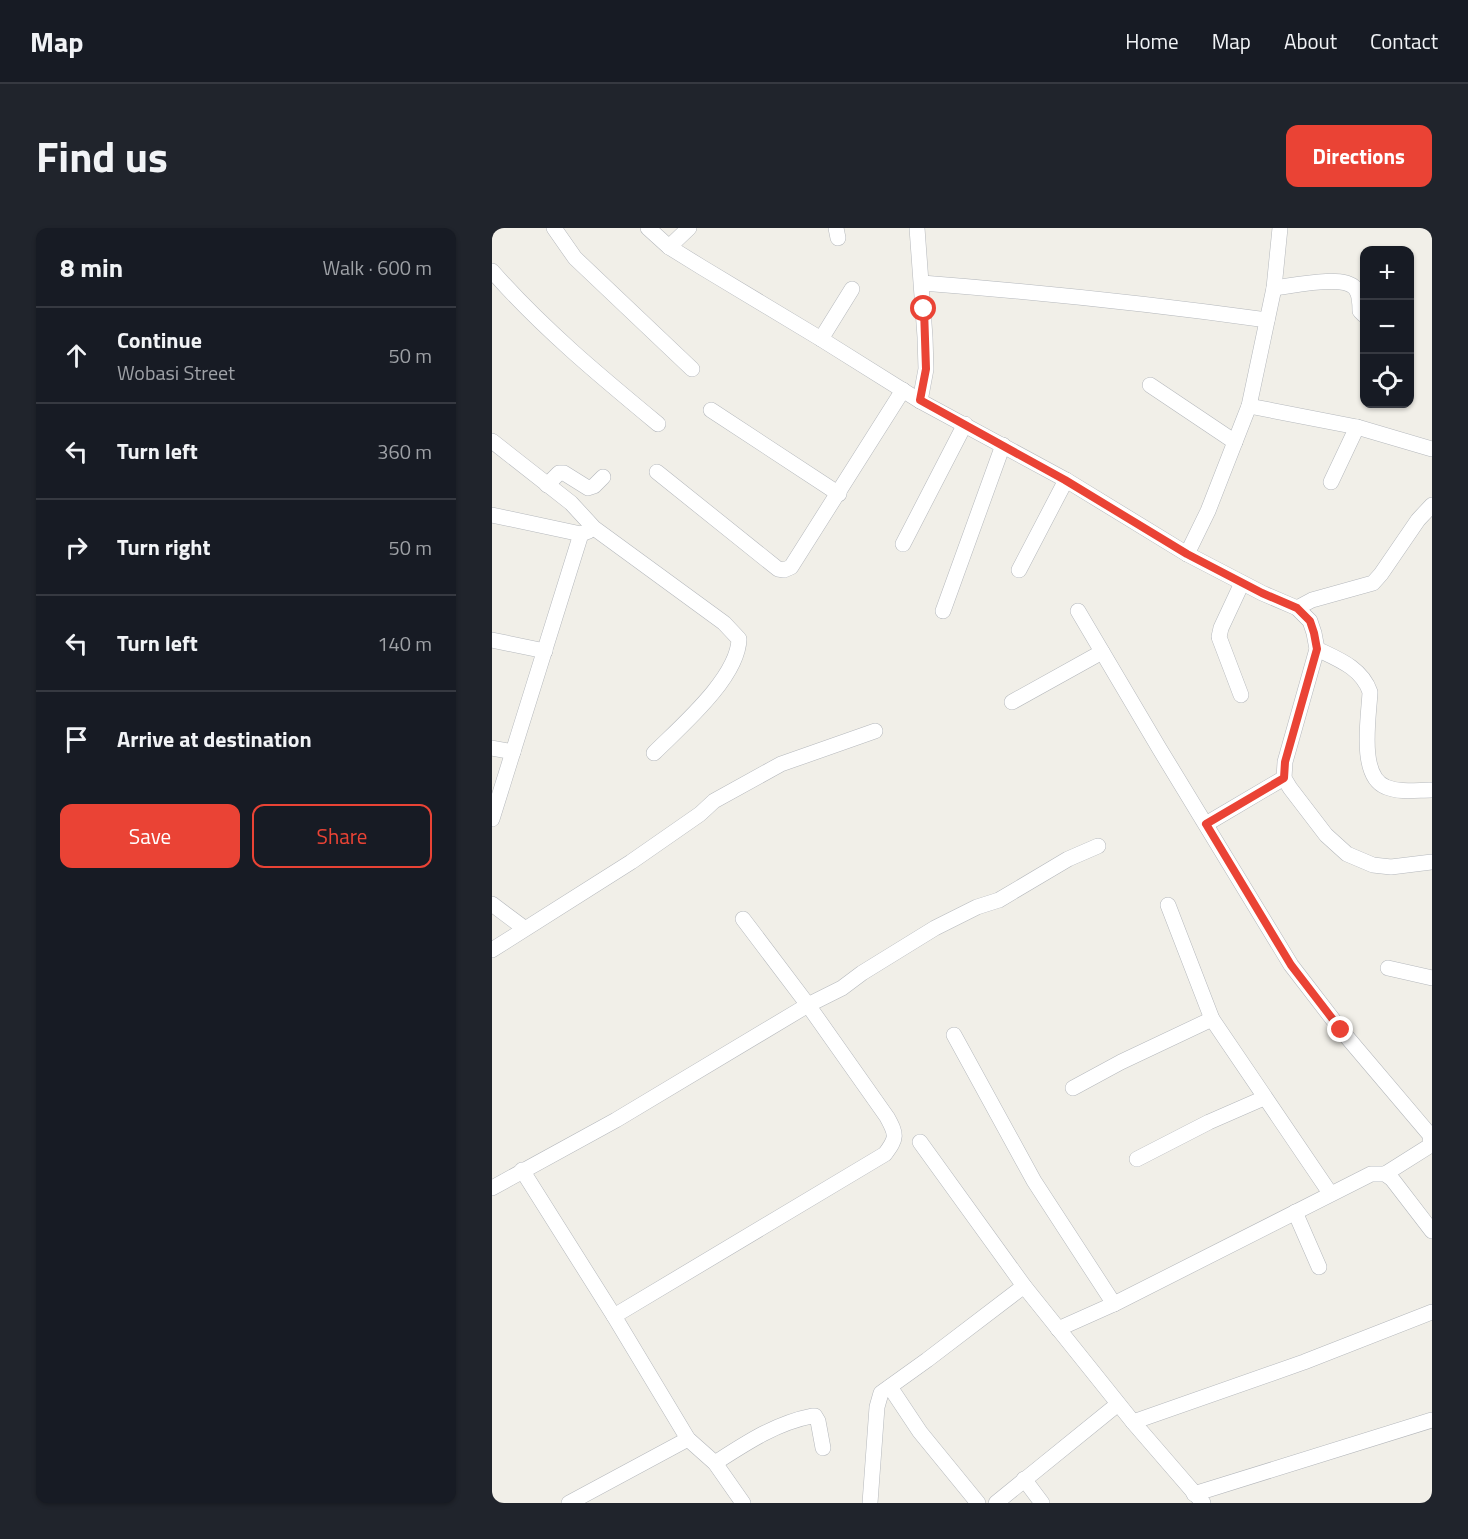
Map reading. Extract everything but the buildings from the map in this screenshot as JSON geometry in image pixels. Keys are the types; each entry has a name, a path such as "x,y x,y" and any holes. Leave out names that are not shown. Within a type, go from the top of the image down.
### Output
{"street":[{"path":"554,228 575,258 692,369"},
{"path":"648,228 669,247 920,400 1065,480 1187,554 1297,608 1310,621 1317,649 1285,762 1284,778 1326,835 1347,854 1373,865 1391,867 1432,862"},
{"path":"669,247 689,228"},
{"path":"917,228 926,369 920,400"},
{"path":"1187,554 1208,511 1249,406 1274,288 1280,228"},
{"path":"492,271 518,301 571,351 658,424"},
{"path":"1274,288 1346,281 1356,289 1360,300"},
{"path":"922,283 1048,293 1267,320"},
{"path":"821,339 852,289"},
{"path":"1150,385 1235,442"},
{"path":"657,472 778,569 784,570 791,567 903,390"},
{"path":"1249,406 1357,427 1432,449"},
{"path":"711,410 839,494"},
{"path":"903,544 965,424"},
{"path":"1331,482 1357,427"},
{"path":"492,441 571,503 587,531 545,651 492,819"},
{"path":"943,611 1003,445"},
{"path":"547,485 559,473 564,473 588,488 594,486 603,477"},
{"path":"1019,570 1065,480"},
{"path":"1297,608 1312,600 1373,583 1418,520 1432,505"},
{"path":"492,515 587,531 724,623 739,639 733,663 706,701 654,753"},
{"path":"1240,694 1220,637 1221,628 1242,583"},
{"path":"1058,1329 1114,1304 1330,1193 1371,1174 1385,1174 1431,1145 1430,1135 1341,1030 1291,965 1078,611"},
{"path":"492,640 545,651"},
{"path":"1317,649 1347,663 1367,684 1370,692 1367,748 1374,778 1384,787 1398,790 1432,790"},
{"path":"1012,702 1101,652"},
{"path":"492,950 631,862 700,814 714,801 781,764 875,730"},
{"path":"492,748 513,752"},
{"path":"1206,824 1284,778"},
{"path":"492,1188 616,1120 808,1005 842,988 935,928 977,907 999,900 1068,859 1098,846"},
{"path":"492,904 524,928"},
{"path":"1168,905 1212,1019 1330,1193"},
{"path":"614,1316 885,1154 894,1142 895,1131 887,1117 808,1005 743,919"},
{"path":"1388,968 1432,978"},
{"path":"1073,1088 1121,1062 1212,1019"},
{"path":"954,1035 1034,1181 1114,1304"},
{"path":"1137,1159 1209,1122 1264,1098"},
{"path":"920,1142 1024,1286 1132,1422 1198,1499 1432,1420"},
{"path":"522,1170 688,1439 715,1463 743,1503"},
{"path":"1385,1174 1392,1179 1432,1231"},
{"path":"1295,1212 1319,1267"},
{"path":"870,1503 877,1407 881,1393 1024,1286"},
{"path":"1132,1422 1304,1362 1432,1312"},
{"path":"890,1387 920,1432 978,1503"},
{"path":"996,1503 1118,1404"},
{"path":"715,1463 761,1434 792,1420 812,1416 818,1421 823,1448"},
{"path":"569,1503 589,1498 688,1439"},
{"path":"1024,1479 1042,1503"}],"route":[{"path":"924,309 926,369 920,400 1065,480 1187,554 1262,593 1297,608 1310,621 1317,649 1315,662 1285,762 1284,778 1206,824 1291,965 1341,1030"}]}
